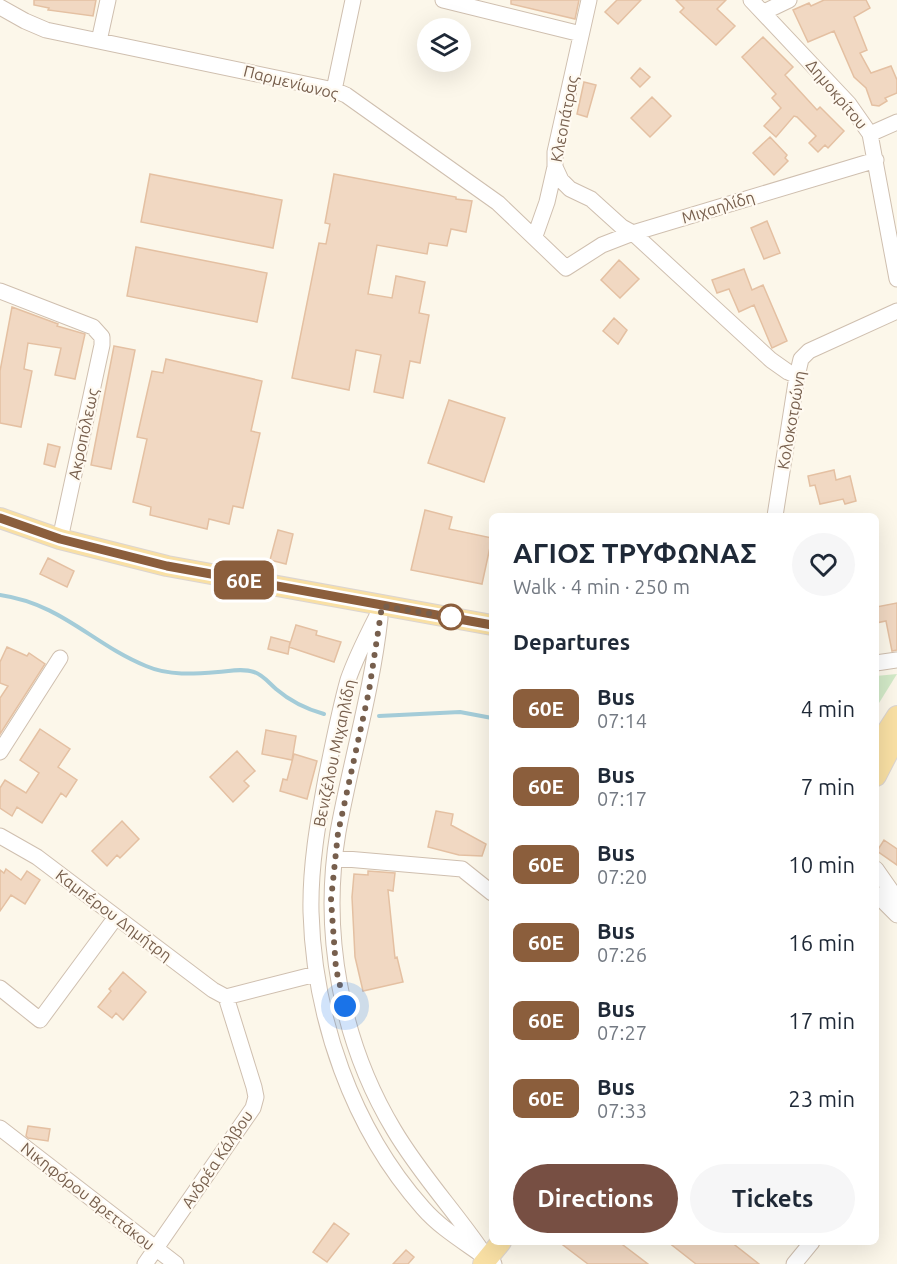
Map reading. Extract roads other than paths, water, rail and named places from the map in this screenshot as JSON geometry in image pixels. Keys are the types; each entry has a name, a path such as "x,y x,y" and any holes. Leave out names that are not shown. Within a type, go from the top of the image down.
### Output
{"main road":[{"path":"0,519 60,539 167,566 489,624"},
{"path":"884,752 897,716"},
{"path":"488,1262 499,1245"}],"street":[{"path":"99,41 108,0"},
{"path":"334,90 353,0"},
{"path":"443,0 581,34"},
{"name":"Κλεοπάτρας","path":"535,236 547,202 555,167 555,152 589,0"},
{"name":"Δημοκρίτου","path":"751,0 854,109 870,134 897,279"},
{"path":"764,12 789,0"},
{"name":"Παρμενίωνος","path":"0,7 40,28 334,90 346,95 498,203 566,268"},
{"path":"870,134 897,122"},
{"name":"Μιχαηλίδη","path":"566,268 602,245 633,233 876,160"},
{"path":"555,167 561,180 570,189 591,199 622,227 633,233 771,360 797,376"},
{"name":"Ακροπόλεως","path":"0,291 93,327 102,337 60,539"},
{"name":"Κολοκοτρώνη","path":"775,513 801,359 806,353 897,311"},
{"name":"Βενιζέλου Μιχαηλίδη","path":"382,606 369,691 338,833 331,900 336,969 349,1025 370,1083 393,1129 424,1177 460,1218 488,1262"},
{"name":"Βενιζέλου Μιχαηλίδη","path":"382,606 349,679 318,824 313,860 311,905 316,974 337,1058 369,1129 402,1181 422,1207 452,1235 488,1262"},
{"path":"0,752 60,658"},
{"path":"879,663 897,660"},
{"name":"Καμπέρου Δημήτρη","path":"0,837 37,857 213,990 226,997"},
{"path":"335,858 462,869 489,891"},
{"path":"879,872 897,899"},
{"path":"879,897 897,915"},
{"path":"0,988 40,1020 116,917"},
{"path":"226,997 316,974"},
{"name":"Ανδρέα Κάλβου","path":"145,1264 253,1108 256,1097 254,1087 226,997"},
{"name":"Νικηφόρου Βρεττάκου","path":"0,1128 176,1264"},
{"path":"794,1264 810,1245"}],"waterway":[{"path":"0,595 41,607 146,666 182,674 236,670 254,672 293,701 324,714"},
{"path":"379,716 460,712 489,717"}]}
